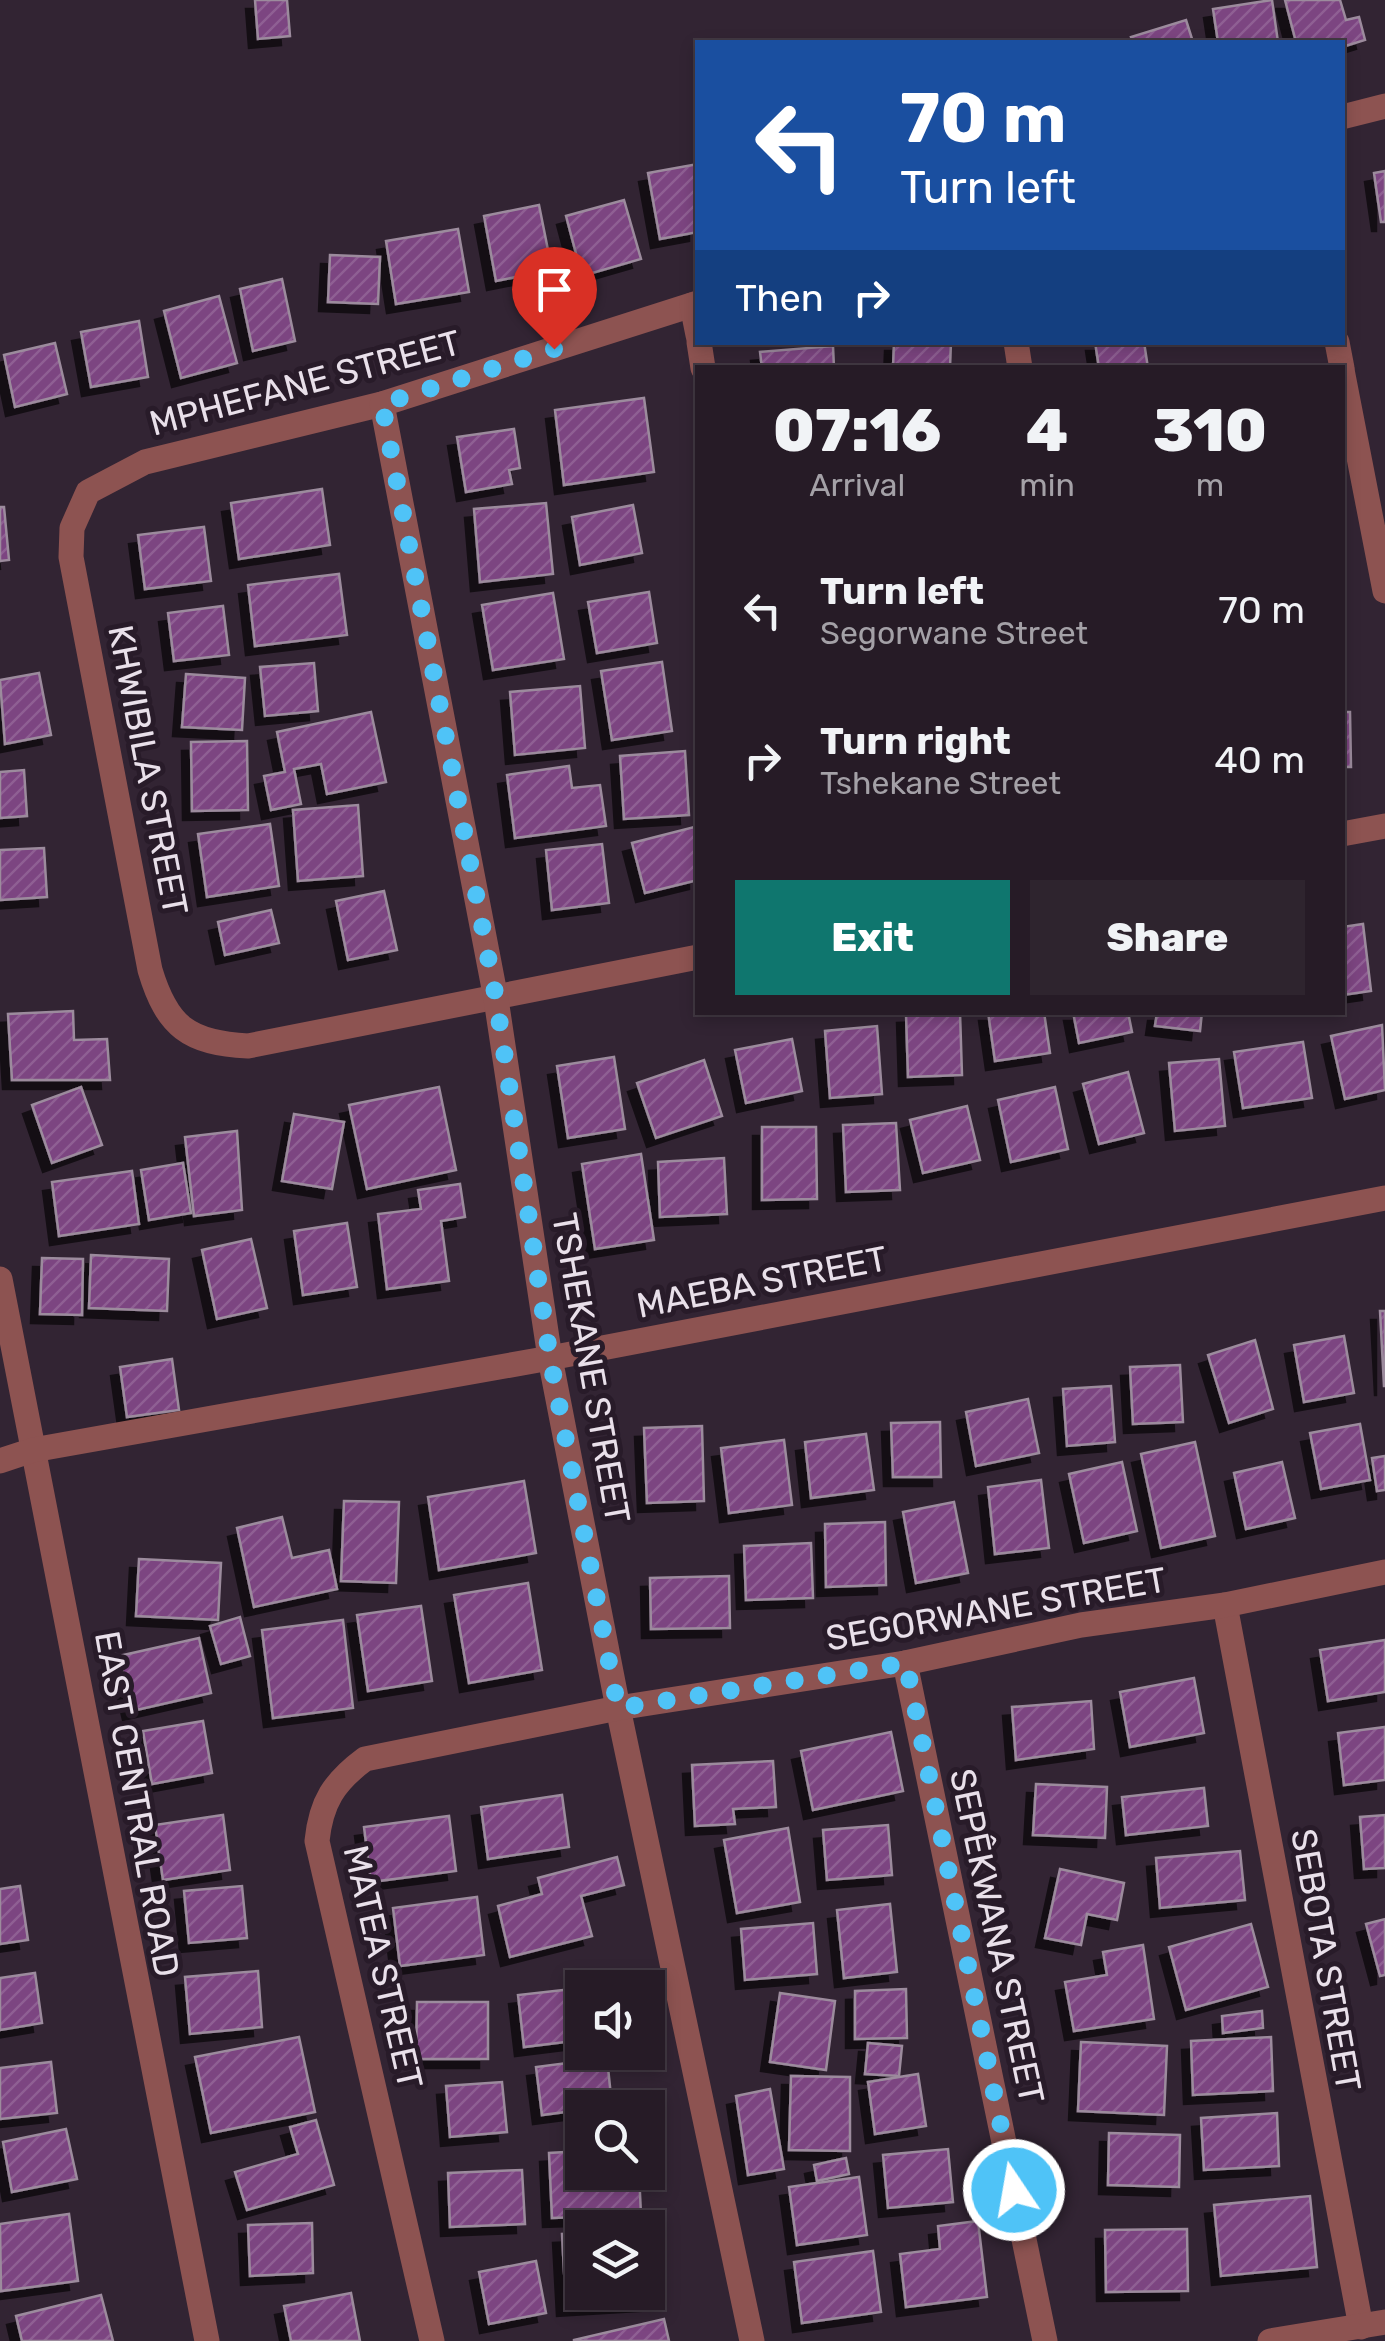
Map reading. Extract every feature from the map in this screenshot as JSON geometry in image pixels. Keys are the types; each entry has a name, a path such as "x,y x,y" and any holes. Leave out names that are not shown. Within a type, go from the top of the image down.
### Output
{"street":[{"path":"1345,116 1385,106"},
{"name":"MPHEFANE STREET","path":"72,528 88,492 145,462 382,404 695,304"},
{"path":"1345,384 1385,591"},
{"name":"TSHEKANE STREET","path":"382,404 496,998 550,1358 618,1708 752,2341"},
{"name":"KHWIBILA STREET","path":"72,528 70,557 150,970 159,999 173,1020 195,1038 248,1046 496,998"},
{"path":"1345,833 1385,826"},
{"path":"496,998 695,958"},
{"name":"MAEBA STREET","path":"0,1461 34,1450 550,1358 1385,1198"},
{"name":"EAST CENTRAL ROAD","path":"0,1279 207,2341"},
{"name":"SEGORWANE STREET","path":"618,1708 906,1663 1081,1625 1225,1605 1385,1572"},
{"name":"SEBOTA STREET","path":"1225,1605 1373,2325"},
{"name":"SEPÊKWANA STREET","path":"906,1663 1045,2341"},
{"name":"MATEA STREET","path":"432,2341 326,1881 318,1841 320,1813 332,1788 365,1759 618,1708"},
{"path":"1270,2341 1373,2325"}],"building":[{"path":"255,0 287,0 290,36 258,39"},
{"path":"1272,0 1278,40 1218,40 1213,9"},
{"path":"1285,0 1340,0 1346,20 1359,17 1365,40 1345,46 1345,40 1295,40"},
{"path":"1186,20 1192,40 1132,40 1131,37"},
{"path":"695,165 695,233 660,239 648,173"},
{"path":"1385,171 1385,222 1381,222 1374,173"},
{"path":"624,200 641,259 582,276 566,216"},
{"path":"539,205 552,270 496,281 484,216"},
{"path":"458,229 469,292 396,304 386,241"},
{"path":"330,255 380,257 378,304 328,302"},
{"path":"282,279 295,341 253,351 240,289"},
{"path":"219,296 237,363 181,378 164,311"},
{"path":"139,321 148,377 91,387 81,332"},
{"path":"55,343 67,394 15,407 4,355"},
{"path":"894,345 951,345 950,365 893,365"},
{"path":"1095,345 1144,345 1148,365 1099,365"},
{"path":"833,346 834,365 762,365 760,352"},
{"path":"644,398 654,472 564,485 555,410"},
{"path":"514,429 520,468 509,470 512,484 466,492 457,437"},
{"path":"322,489 330,545 239,559 231,503"},
{"path":"546,503 553,574 480,582 474,509"},
{"path":"633,505 642,553 580,565 572,517"},
{"path":"0,507 4,507 9,560 0,561"},
{"path":"204,527 211,581 145,589 138,535"},
{"path":"339,574 347,635 255,646 248,585"},
{"path":"649,592 657,643 597,653 588,602"},
{"path":"553,593 564,659 493,670 482,605"},
{"path":"223,606 229,655 174,661 168,613"},
{"path":"662,662 672,731 612,740 601,671"},
{"path":"314,663 318,711 265,716 260,667"},
{"path":"39,673 51,735 5,744 0,680"},
{"path":"186,674 245,678 242,730 182,727"},
{"path":"580,686 585,748 515,755 510,692"},
{"path":"371,712 386,782 327,794 321,764 294,769 301,804 271,810 264,776 285,772 277,732"},
{"path":"1345,712 1350,712 1351,767 1345,767"},
{"path":"247,741 248,810 192,811 191,742"},
{"path":"685,751 689,815 624,819 620,756"},
{"path":"569,766 572,788 600,785 606,826 515,838 507,775"},
{"path":"24,770 27,816 0,818 0,772"},
{"path":"358,805 363,876 298,881 293,810"},
{"path":"270,824 279,886 207,897 198,834"},
{"path":"695,827 695,881 645,893 632,843"},
{"path":"602,844 609,903 552,910 546,850"},
{"path":"44,848 47,897 0,900 0,850"},
{"path":"384,891 397,950 348,960 336,901"},
{"path":"271,910 279,943 225,955 218,922"},
{"path":"1363,924 1371,991 1345,995 1345,927"},
{"path":"73,1011 74,1040 107,1039 110,1080 12,1080 8,1014"},
{"path":"906,1015 960,1015 962,1075 908,1077"},
{"path":"988,1015 1044,1015 1050,1053 995,1061"},
{"path":"1074,1015 1129,1015 1132,1032 1079,1043"},
{"path":"1157,1015 1202,1015 1200,1031 1155,1026"},
{"path":"1382,1025 1385,1090 1345,1099 1331,1036"},
{"path":"877,1026 882,1094 830,1098 825,1031"},
{"path":"792,1039 802,1091 746,1103 735,1050"},
{"path":"1303,1042 1312,1098 1243,1108 1234,1052"},
{"path":"614,1057 625,1129 568,1138 557,1066"},
{"path":"1219,1059 1225,1126 1175,1131 1169,1063"},
{"path":"704,1060 722,1116 656,1138 637,1083"},
{"path":"1128,1072 1144,1133 1099,1144 1083,1084"},
{"path":"81,1087 102,1145 52,1163 32,1105"},
{"path":"439,1087 456,1170 367,1189 349,1105"},
{"path":"1055,1087 1068,1149 1011,1162 998,1100"},
{"path":"967,1106 980,1160 923,1173 910,1120"},
{"path":"294,1114 344,1122 332,1189 282,1181"},
{"path":"896,1123 900,1190 846,1192 843,1125"},
{"path":"762,1127 816,1127 817,1199 762,1200"},
{"path":"237,1131 242,1210 194,1216 185,1137"},
{"path":"641,1154 654,1240 595,1249 582,1164"},
{"path":"724,1158 727,1214 660,1217 658,1162"},
{"path":"183,1163 191,1213 149,1220 141,1170"},
{"path":"132,1171 139,1224 59,1236 52,1182"},
{"path":"460,1184 465,1217 441,1221 449,1281 387,1289 378,1214 421,1209 418,1190"},
{"path":"347,1223 357,1287 303,1295 294,1231"},
{"path":"251,1239 267,1308 217,1319 202,1250"},
{"path":"91,1255 169,1259 167,1311 89,1308"},
{"path":"42,1258 83,1259 82,1315 40,1314"},
{"path":"1380,1311 1385,1311 1385,1386 1384,1386"},
{"path":"1344,1336 1354,1393 1304,1402 1294,1345"},
{"path":"1255,1340 1273,1409 1229,1423 1208,1355"},
{"path":"172,1359 179,1410 127,1417 120,1367"},
{"path":"1180,1365 1183,1422 1133,1424 1130,1367"},
{"path":"1111,1386 1115,1442 1067,1446 1063,1389"},
{"path":"1028,1399 1039,1453 976,1466 966,1412"},
{"path":"940,1422 941,1477 893,1477 891,1423"},
{"path":"1360,1424 1370,1480 1321,1489 1310,1433"},
{"path":"702,1426 704,1501 647,1503 644,1428"},
{"path":"866,1434 874,1490 811,1498 805,1442"},
{"path":"784,1440 792,1505 729,1513 721,1448"},
{"path":"1195,1442 1215,1536 1161,1548 1141,1454"},
{"path":"1385,1456 1385,1490 1377,1491 1372,1458"},
{"path":"1122,1462 1137,1531 1084,1543 1069,1474"},
{"path":"1282,1462 1295,1518 1246,1529 1234,1473"},
{"path":"1041,1480 1049,1548 995,1554 988,1487"},
{"path":"524,1481 536,1553 439,1570 428,1497"},
{"path":"344,1501 399,1502 396,1583 341,1581"},
{"path":"954,1502 968,1573 916,1583 903,1512"},
{"path":"282,1517 292,1558 329,1550 337,1589 254,1607 237,1528"},
{"path":"885,1522 886,1585 826,1587 825,1524"},
{"path":"811,1543 813,1598 746,1600 744,1546"},
{"path":"139,1559 221,1563 218,1620 136,1616"},
{"path":"729,1576 730,1628 651,1629 650,1578"},
{"path":"528,1583 542,1670 469,1683 454,1595"},
{"path":"421,1606 432,1681 368,1691 357,1615"},
{"path":"240,1617 250,1656 221,1664 210,1626"},
{"path":"343,1620 353,1708 273,1718 262,1630"},
{"path":"199,1638 211,1693 132,1711 119,1656"},
{"path":"1385,1640 1385,1692 1328,1701 1320,1650"},
{"path":"1194,1678 1204,1733 1130,1747 1120,1692"},
{"path":"1091,1701 1094,1749 1016,1760 1012,1707"},
{"path":"203,1721 212,1773 152,1784 143,1731"},
{"path":"1385,1727 1385,1780 1344,1785 1338,1733"},
{"path":"891,1732 903,1791 813,1810 801,1751"},
{"path":"773,1761 776,1807 733,1809 735,1824 695,1826 692,1765"},
{"path":"1036,1784 1107,1787 1105,1838 1033,1835"},
{"path":"1204,1788 1208,1826 1126,1835 1122,1797"},
{"path":"562,1795 569,1847 488,1859 481,1807"},
{"path":"223,1815 230,1870 163,1880 155,1825"},
{"path":"1385,1815 1385,1868 1364,1869 1360,1817"},
{"path":"449,1816 456,1871 371,1882 364,1827"},
{"path":"888,1825 892,1875 827,1880 823,1830"},
{"path":"788,1828 800,1902 737,1913 724,1840"},
{"path":"1240,1851 1245,1900 1160,1908 1156,1858"},
{"path":"617,1857 624,1885 581,1896 592,1936 510,1957 498,1906 542,1894 538,1878"},
{"path":"1060,1869 1124,1883 1117,1920 1087,1914 1081,1945 1045,1938"},
{"path":"20,1886 28,1940 0,1944 0,1889"},
{"path":"242,1886 247,1938 189,1943 184,1891"},
{"path":"477,1897 484,1955 400,1966 393,1908"},
{"path":"890,1904 897,1972 844,1978 837,1910"},
{"path":"1385,1919 1385,1975 1380,1976 1366,1924"},
{"path":"813,1923 817,1974 745,1980 741,1929"},
{"path":"1251,1924 1268,1987 1186,2010 1169,1947"},
{"path":"1143,1945 1154,2019 1074,2031 1065,1982 1107,1975 1103,1952"},
{"path":"258,1971 262,2027 190,2034 185,1977"},
{"path":"35,1973 42,2023 0,2030 0,1978"},
{"path":"906,1989 907,2038 855,2039 855,1991"},
{"path":"565,1990 565,2042 524,2047 518,1995"},
{"path":"780,1993 835,2001 826,2070 770,2062"},
{"path":"417,2002 488,2002 488,2059 416,2059"},
{"path":"1262,2011 1263,2028 1223,2033 1222,2016"},
{"path":"299,2037 315,2112 211,2133 195,2057"},
{"path":"1271,2037 1273,2091 1193,2095 1191,2041"},
{"path":"1081,2042 1167,2046 1164,2115 1078,2111"},
{"path":"868,2043 902,2046 899,2076 865,2074"},
{"path":"51,2062 57,2113 0,2119 0,2068"},
{"path":"565,2063 565,2070 608,2070 610,2090 565,2090 565,2112 542,2115 536,2067"},
{"path":"918,2074 926,2126 875,2134 868,2082"},
{"path":"791,2076 850,2077 850,2151 789,2150"},
{"path":"502,2082 507,2132 450,2137 446,2086"},
{"path":"770,2089 784,2169 748,2175 736,2096"},
{"path":"1277,2113 1279,2166 1204,2170 1201,2118"},
{"path":"316,2120 334,2185 247,2210 235,2172 298,2154 290,2127"},
{"path":"66,2129 77,2179 12,2192 3,2142"},
{"path":"1109,2133 1180,2135 1179,2187 1108,2185"},
{"path":"948,2149 953,2202 888,2208 883,2155"},
{"path":"565,2152 565,2190 640,2190 641,2210 565,2210 565,2218 552,2218 549,2153"},
{"path":"846,2158 849,2174 817,2181 814,2165"},
{"path":"522,2170 525,2224 450,2227 448,2173"},
{"path":"859,2177 867,2235 797,2245 789,2187"},
{"path":"1310,2196 1317,2267 1221,2276 1214,2205"},
{"path":"69,2214 78,2281 1,2291 0,2224"},
{"path":"978,2221 987,2297 906,2307 900,2254 940,2249 938,2226"},
{"path":"312,2223 313,2273 250,2276 248,2225"},
{"path":"1187,2229 1188,2291 1106,2292 1105,2230"},
{"path":"562,2234 565,2234 565,2289"},
{"path":"873,2251 881,2312 802,2323 794,2262"},
{"path":"536,2261 546,2313 489,2324 479,2272"},
{"path":"351,2293 360,2341 291,2341 284,2306"},
{"path":"101,2295 113,2341 22,2341 16,2316"},
{"path":"664,2319 669,2341 574,2341 574,2340"}],"route":[{"path":"554,349 382,404 496,998 550,1358 618,1708 906,1663 1014,2190"}]}
